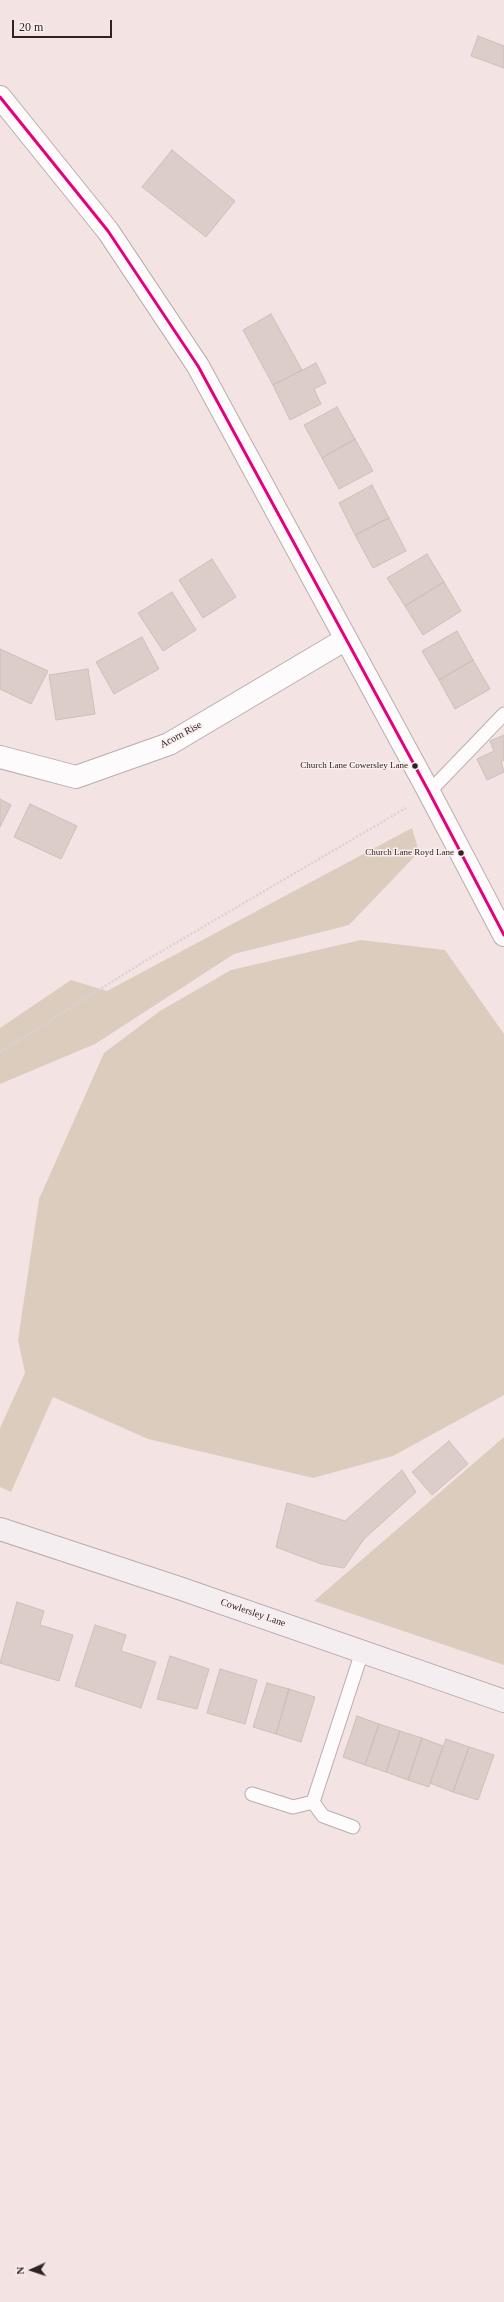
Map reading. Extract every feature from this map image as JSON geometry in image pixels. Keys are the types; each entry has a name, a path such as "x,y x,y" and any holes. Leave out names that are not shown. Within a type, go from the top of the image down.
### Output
{"street":[{"path":"0,97 108,231 198,366 429,792 504,935"},
{"name":"Acorn Rise","path":"0,757 76,777 169,744 346,639"},
{"name":"Cowlersley Lane","path":"0,1529 179,1588 504,1701"}],"lane":[{"path":"429,792 504,714"},
{"path":"313,1802 362,1652"},
{"path":"252,1794 293,1807 313,1802"},
{"path":"313,1802 323,1816 353,1827"}],"path":[{"path":"0,1052 145,961 407,808 429,792"}],"shaded area":[{"path":"412,828 419,852 349,925 234,954 95,1044 0,1084 0,1028 71,980 107,991"},
{"path":"361,940 445,950 504,1034 504,1395 393,1456 313,1478 148,1439 53,1397 11,1492 0,1487 0,1428 25,1373 18,1340 39,1199 104,1053 160,1011 231,970"},
{"path":"504,1437 504,1665 314,1601"}],"building":[{"path":"478,36 504,46 504,68 471,56"},
{"path":"172,150 235,201 206,237 142,187"},
{"path":"271,314 302,370 273,385 243,330"},
{"path":"316,363 326,383 314,389 321,404 290,420 273,385"},
{"path":"337,407 355,439 322,458 304,425"},
{"path":"355,439 373,471 339,489 322,458"},
{"path":"372,485 389,518 355,535 339,503"},
{"path":"389,518 406,551 373,568 355,535"},
{"path":"427,554 444,582 405,606 387,578"},
{"path":"212,559 236,597 203,618 179,580"},
{"path":"444,582 461,611 423,635 405,606"},
{"path":"172,592 196,630 163,651 138,613"},
{"path":"457,631 473,660 439,680 422,651"},
{"path":"142,637 159,669 114,694 96,662"},
{"path":"0,649 48,671 31,704 0,689"},
{"path":"473,660 490,689 455,709 439,680"},
{"path":"88,669 95,714 56,720 49,675"},
{"path":"504,735 504,760 501,761 504,772 487,780 477,759 494,751 490,741"},
{"path":"0,799 11,805 0,827"},
{"path":"30,804 77,826 61,859 14,837"},
{"path":"449,1441 468,1464 432,1495 412,1472"},
{"path":"402,1470 416,1492 364,1539 344,1568 321,1564 276,1547 287,1503 345,1521"},
{"path":"17,1602 44,1611 40,1625 73,1635 59,1681 0,1663"},
{"path":"95,1625 126,1635 121,1651 156,1662 141,1708 75,1686"},
{"path":"170,1656 209,1669 197,1709 157,1699"},
{"path":"220,1669 257,1680 245,1724 207,1713"},
{"path":"267,1683 289,1689 276,1734 253,1727"},
{"path":"289,1689 315,1697 301,1742 276,1734"},
{"path":"357,1716 379,1724 365,1765 343,1757"},
{"path":"379,1724 400,1731 386,1772 365,1765"},
{"path":"400,1731 422,1738 408,1780 386,1772"},
{"path":"422,1738 443,1746 429,1787 408,1780"},
{"path":"446,1739 469,1747 453,1792 430,1783"},
{"path":"469,1747 494,1755 478,1800 453,1792"}],"transit line":[{"path":"0,97 108,231 198,366 429,792 504,935"}],"place":[{"name":"Church Lane Cowersley Lane","path":"415,766"},
{"name":"Church Lane Royd Lane","path":"461,853"}]}
